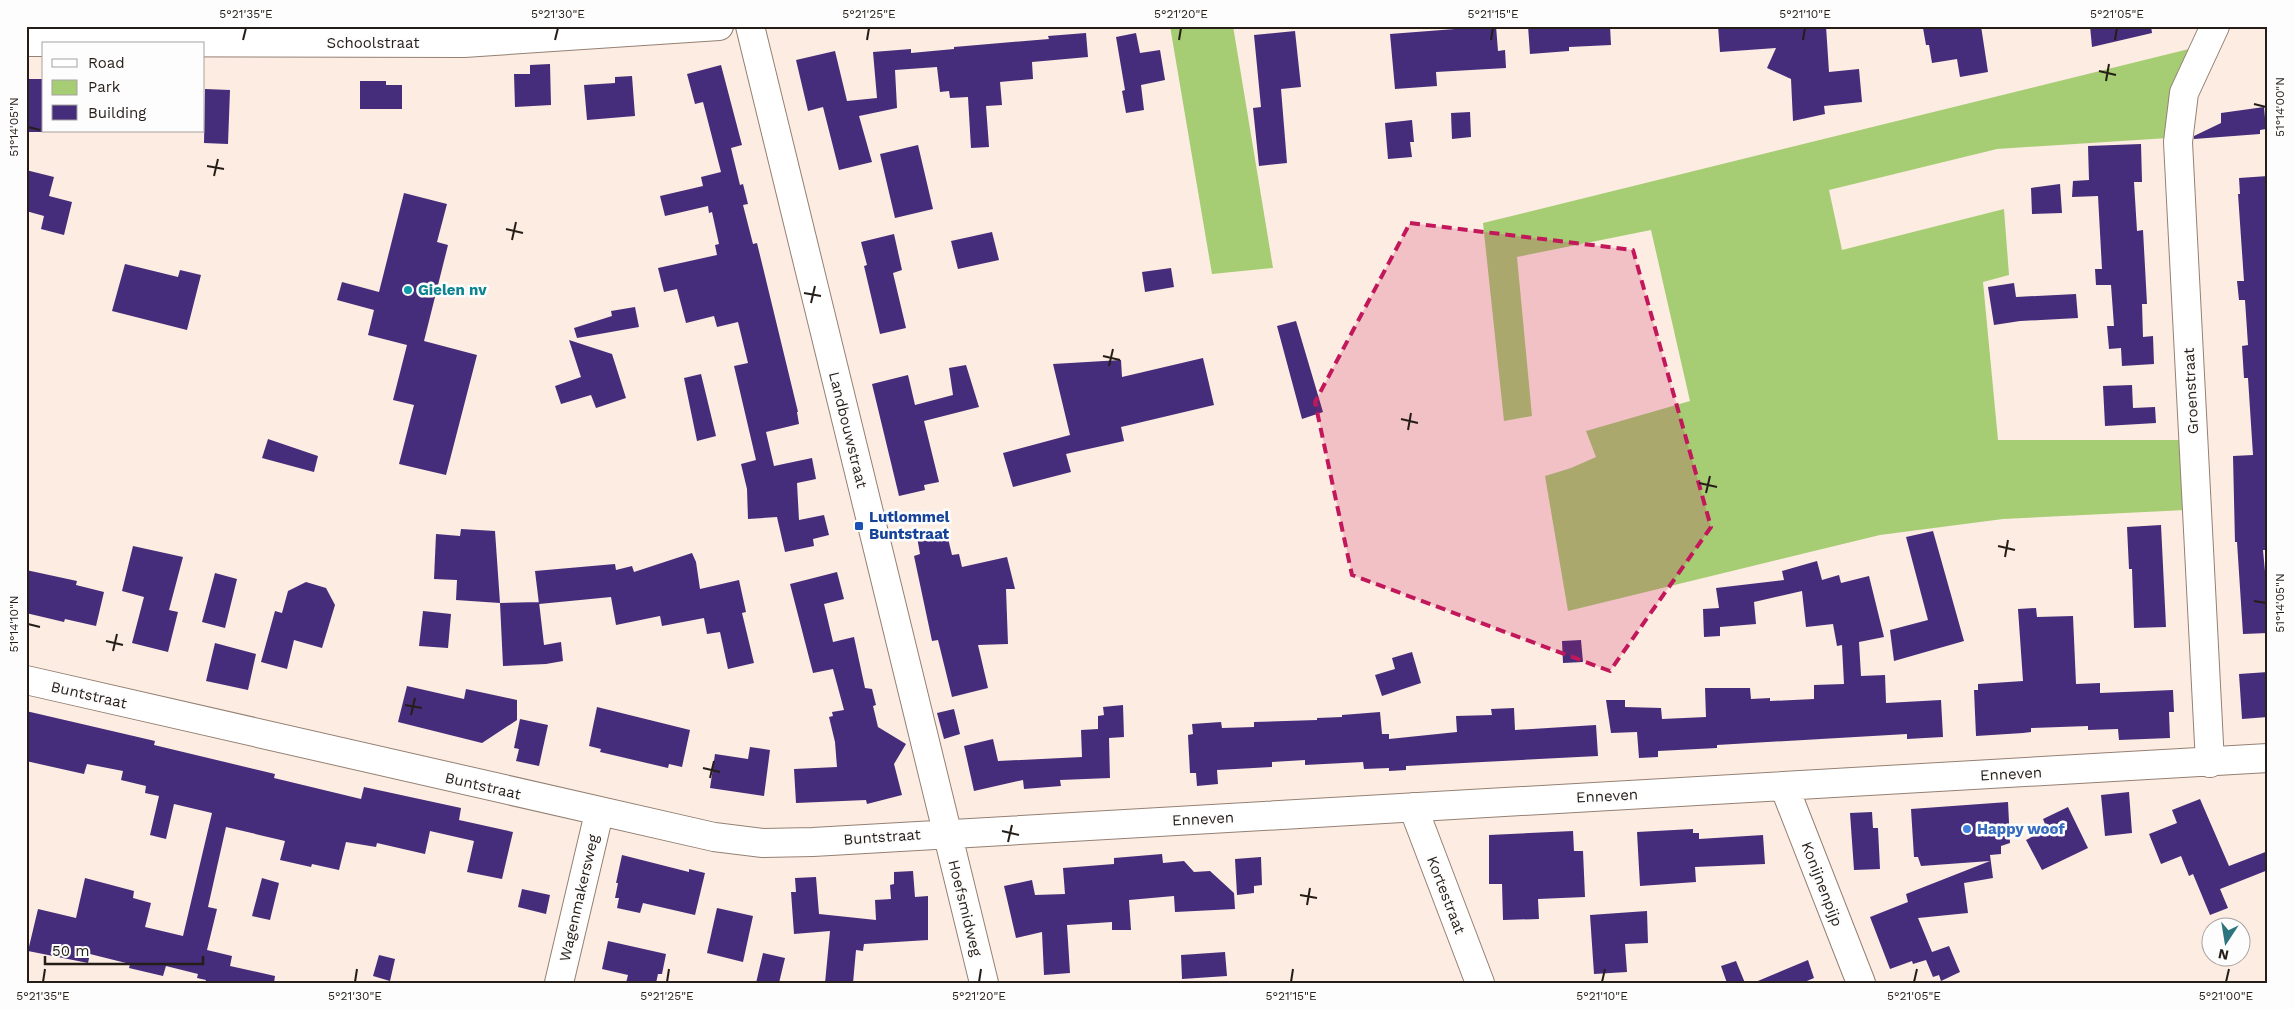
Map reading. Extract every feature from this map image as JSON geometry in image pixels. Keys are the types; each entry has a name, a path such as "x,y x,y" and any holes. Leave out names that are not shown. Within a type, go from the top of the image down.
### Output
{"street":[{"name":"Schoolstraat","path":"205,42 464,43 719,26"},
{"name":"Landbouwstraat","path":"750,26 946,833"},
{"name":"Groenstraat","path":"2210,763 2178,142 2184,93 2214,26"},
{"name":"Schoolstraat","path":"26,42 42,42"},
{"name":"Buntstraat","path":"26,680 599,813 714,837 763,843 813,842 946,833"},
{"name":"Enneven","path":"946,833 2210,763 2268,758"},
{"name":"Konijnenpijp","path":"1784,786 1860,983"},
{"name":"Kortestraat","path":"1413,807 1480,983"},
{"name":"Wagenmakersweg","path":"559,983 599,813"},
{"name":"Hoefsmidweg","path":"946,833 984,983"}],"highlighted area":[{"path":"1410,223 1633,250 1711,527 1610,671 1352,575 1315,402"}],"green space":[{"path":"1170,26 1233,26 1273,268 1212,274"},
{"path":"2193,48 2168,138 1997,149 1829,190 1842,250 2004,209 2009,275 1983,282 1998,440 2181,440 2186,510 2003,519 1880,535 1568,611 1545,476 1571,468 1596,457 1586,431 1690,401 1651,230 1517,257 1532,416 1504,421 1483,223"}],"building":[{"path":"1455,26 1496,26 1498,51 1505,50 1506,68 1436,72 1437,86 1395,89 1390,34 1455,29"},
{"path":"1528,26 1610,26 1611,45 1569,47 1569,51 1530,54"},
{"path":"1718,26 1826,26 1829,72 1859,69 1862,102 1824,106 1825,114 1793,121 1791,79 1767,68 1776,48 1720,52"},
{"path":"1937,26 1981,26 1988,72 1960,77 1957,59 1932,63 1929,45 1926,45 1923,28"},
{"path":"2090,26 2151,26 2152,33 2092,47"},
{"path":"1295,31 1301,87 1281,89 1287,163 1259,166 1253,108 1261,107 1254,35"},
{"path":"1086,33 1088,57 1032,62 1033,79 1000,82 1002,105 986,106 989,147 971,148 968,97 950,98 949,91 940,92 937,67 895,70 897,108 859,116 872,162 839,170 823,107 808,111 796,60 835,51 847,101 877,98 873,52 911,49 911,53 954,49 954,47 1049,39 1048,36"},
{"path":"1136,33 1140,53 1160,50 1165,80 1141,85 1144,110 1126,113 1122,91 1125,90 1116,37"},
{"path":"550,64 551,105 515,107 514,74 530,74 530,65"},
{"path":"721,65 742,145 731,148 740,185 743,184 748,204 743,205 753,244 757,243 798,412 799,424 766,432 774,466 812,458 816,479 797,483 799,520 824,515 829,535 813,539 814,546 785,552 777,517 748,519 747,489 741,464 756,460 734,366 748,363 738,322 717,327 714,316 686,323 677,289 664,292 658,268 717,255 715,245 719,244 712,212 709,213 708,206 665,216 660,196 703,186 701,177 721,172 703,102 695,104 687,74"},
{"path":"632,76 635,116 587,120 584,85 615,83 615,77"},
{"path":"26,79 42,79 42,132 26,132"},
{"path":"360,81 386,81 386,85 402,85 402,109 360,109"},
{"path":"205,89 230,90 228,144 204,143"},
{"path":"2264,107 2266,129 2260,130 2260,134 2194,139 2194,136 2221,123 2221,113"},
{"path":"1470,112 1471,137 1452,139 1451,113"},
{"path":"1412,120 1414,142 1410,142 1412,157 1388,159 1385,123"},
{"path":"2141,144 2142,182 2134,182 2137,231 2143,230 2147,304 2142,304 2143,337 2153,336 2154,364 2122,366 2121,348 2109,349 2107,326 2114,326 2111,285 2096,285 2095,269 2102,269 2098,196 2072,197 2073,181 2089,180 2088,146"},
{"path":"918,145 933,209 895,218 880,154"},
{"path":"26,170 54,177 49,196 72,202 64,235 41,229 44,216 26,211"},
{"path":"2268,176 2268,550 2263,550 2266,582 2268,582 2268,633 2243,634 2237,542 2235,542 2233,456 2253,455 2248,378 2244,378 2242,346 2248,345 2245,300 2239,300 2237,281 2244,281 2238,194 2240,194 2239,178"},
{"path":"2060,184 2062,213 2032,214 2031,188"},
{"path":"404,193 447,204 437,242 448,245 424,341 477,355 446,475 399,464 414,405 393,400 407,345 368,335 374,310 337,300 342,282 379,292"},
{"path":"992,232 999,260 958,269 951,241"},
{"path":"894,234 902,270 893,273 906,328 880,334 864,266 867,265 861,242"},
{"path":"125,264 178,277 180,270 201,275 187,330 112,311"},
{"path":"1171,268 1174,287 1145,292 1142,272"},
{"path":"2014,283 2016,297 2076,294 2078,318 2020,321 1994,325 1988,287"},
{"path":"635,307 639,327 577,338 574,328 612,316 611,311"},
{"path":"1296,321 1323,412 1302,419 1277,326"},
{"path":"569,340 612,354 626,398 596,408 591,395 561,404 555,386 581,377"},
{"path":"1203,358 1214,405 1121,427 1124,441 1066,454 1071,472 1013,487 1003,453 1070,435 1053,364 1121,360 1122,377"},
{"path":"966,365 979,407 924,421 939,482 924,485 925,490 899,496 872,384 908,375 915,405 953,395 949,368"},
{"path":"701,374 716,436 697,441 684,378"},
{"path":"2132,385 2133,408 2155,407 2156,423 2105,426 2103,386"},
{"path":"268,439 318,456 314,472 262,458"},
{"path":"2161,525 2166,627 2134,628 2132,569 2129,569 2127,527"},
{"path":"461,529 495,531 500,603 456,600 457,580 434,579 436,534 460,536"},
{"path":"946,530 952,555 959,554 962,567 1007,557 1015,589 1006,589 1008,644 978,645 988,688 952,697 938,640 932,641 914,556 920,554 917,537"},
{"path":"1933,531 1964,641 1894,661 1890,630 1928,620 1906,537"},
{"path":"133,546 183,557 169,610 178,612 168,652 132,643 144,597 122,591"},
{"path":"692,553 696,562 700,589 739,580 746,612 742,613 754,663 728,669 720,632 707,634 704,618 662,626 660,616 616,625 611,597 539,604 535,571 615,564 616,570 632,566 634,572"},
{"path":"1817,561 1822,580 1839,575 1841,583 1869,576 1884,637 1859,642 1861,676 1885,675 1886,703 1941,700 1943,737 1907,739 1907,734 1717,745 1717,748 1658,751 1658,757 1639,758 1637,732 1611,733 1606,700 1625,700 1625,707 1661,708 1662,719 1706,717 1705,688 1750,688 1751,699 1770,698 1770,701 1814,699 1814,685 1844,684 1842,645 1837,646 1833,624 1806,627 1802,591 1754,602 1756,624 1720,627 1720,636 1704,637 1703,609 1719,608 1716,588 1784,580 1782,571"},
{"path":"26,570 77,581 76,585 104,592 96,626 65,619 64,622 26,613"},
{"path":"837,572 844,599 824,604 833,642 854,637 865,688 872,689 876,705 873,706 878,727 906,744 894,764 902,795 867,804 866,800 796,803 794,769 837,767 835,742 829,717 833,716 832,712 844,710 833,669 813,673 790,584"},
{"path":"215,573 237,579 225,628 202,622"},
{"path":"306,582 326,588 335,605 322,648 294,640 287,669 261,662 275,611 282,613 288,591"},
{"path":"539,602 544,645 561,642 563,661 546,664 503,666 500,603"},
{"path":"2036,608 2037,617 2073,616 2076,684 2100,683 2100,693 2173,690 2174,712 2169,712 2170,738 2119,740 2118,729 2088,730 2088,726 2031,728 2031,732 1976,736 1974,690 1978,690 1978,684 2023,681 2018,609"},
{"path":"423,611 451,614 448,648 419,646"},
{"path":"1581,640 1583,662 1563,663 1562,641"},
{"path":"215,643 256,654 248,690 206,681"},
{"path":"1412,652 1421,683 1382,696 1375,675 1395,669 1392,658"},
{"path":"2268,672 2268,717 2242,719 2239,674"},
{"path":"407,686 464,699 466,689 517,700 517,720 482,743 398,722"},
{"path":"1123,705 1124,737 1109,738 1110,778 1060,780 1061,786 1024,789 1023,780 974,791 964,746 993,739 998,761 1082,757 1081,730 1098,729 1098,716 1104,715 1103,707"},
{"path":"597,707 690,730 682,767 669,764 668,768 600,752 601,749 589,746"},
{"path":"1514,708 1515,730 1596,725 1598,756 1406,766 1406,770 1389,771 1389,768 1364,769 1363,762 1305,765 1305,760 1272,762 1272,767 1217,770 1218,784 1197,786 1196,773 1190,773 1188,735 1193,734 1192,724 1221,722 1222,728 1254,727 1254,722 1317,720 1317,718 1380,712 1382,734 1389,734 1389,739 1457,732 1456,716 1492,715 1491,709"},
{"path":"954,709 960,734 944,739 937,713"},
{"path":"26,711 155,741 154,745 275,774 274,778 361,799 364,787 461,808 459,820 513,832 502,879 467,872 474,841 430,831 425,854 377,843 376,847 346,842 339,870 312,864 311,867 280,860 285,841 226,827 208,907 217,909 207,950 232,956 230,966 275,976 274,983 205,983 206,980 197,978 198,974 166,966 163,976 129,968 130,964 90,954 88,963 28,951 38,909 76,918 85,878 134,891 133,898 151,903 145,927 183,936 212,813 174,804 166,839 150,835 159,796 145,793 146,786 121,780 123,771 87,764 84,774 26,761"},
{"path":"520,719 548,725 539,766 516,761 519,749 514,748"},
{"path":"750,747 770,750 764,796 710,788 715,754 748,759"},
{"path":"2129,792 2132,833 2105,836 2101,795"},
{"path":"2200,799 2229,866 2268,851 2268,870 2220,889 2228,908 2210,915 2193,874 2189,876 2181,856 2161,864 2149,834 2177,823 2172,810"},
{"path":"2008,802 2010,843 2001,846 2001,854 1990,855 1993,878 1964,883 1968,913 1918,918 1932,952 1949,946 1960,972 1941,981 1939,975 1933,977 1926,960 1913,964 1912,961 1890,969 1870,917 1908,902 1906,894 1990,861 1921,866 1918,857 1914,857 1911,809"},
{"path":"2068,807 2088,848 2042,870 2026,840 2047,829 2043,819"},
{"path":"1872,812 1873,828 1878,828 1880,869 1854,870 1850,813"},
{"path":"1693,829 1693,833 1699,833 1699,839 1763,835 1765,864 1695,867 1696,882 1640,886 1637,832"},
{"path":"1573,831 1574,851 1583,851 1585,897 1538,899 1539,919 1503,920 1502,884 1489,884 1489,835"},
{"path":"1162,854 1163,863 1184,861 1194,872 1210,871 1234,893 1235,909 1175,912 1174,896 1129,900 1131,930 1112,930 1112,922 1067,925 1070,973 1044,975 1042,932 1016,938 1004,886 1032,880 1035,895 1065,894 1063,868 1114,864 1114,858"},
{"path":"622,855 689,872 689,869 705,873 695,915 643,903 640,913 617,908 619,898 615,898 618,883 616,883"},
{"path":"1261,857 1262,885 1254,886 1254,893 1237,895 1235,859"},
{"path":"913,871 915,897 928,896 928,940 864,944 863,951 856,950 853,983 825,983 830,931 794,934 791,892 796,892 795,878 816,877 819,914 876,920 875,900 891,899 890,885 894,884 894,872"},
{"path":"262,878 279,883 270,920 252,916"},
{"path":"522,889 550,895 546,914 518,907"},
{"path":"717,908 753,916 743,962 707,953"},
{"path":"1647,911 1648,943 1625,944 1627,972 1594,974 1590,915"},
{"path":"608,941 666,954 662,974 658,974 656,983 626,983 628,975 602,969"},
{"path":"1225,952 1227,976 1182,979 1181,955"},
{"path":"763,953 785,958 779,983 756,983"},
{"path":"379,955 395,959 390,981 373,976"},
{"path":"1808,960 1814,978 1802,983 1753,983"},
{"path":"1736,961 1745,983 1727,983 1721,966"}],"place":[{"name":"Gielen nv","path":"408,290"},
{"name":"Lutlommel Buntstraat","path":"859,526"},
{"name":"Happy woof","path":"1967,829"}]}
